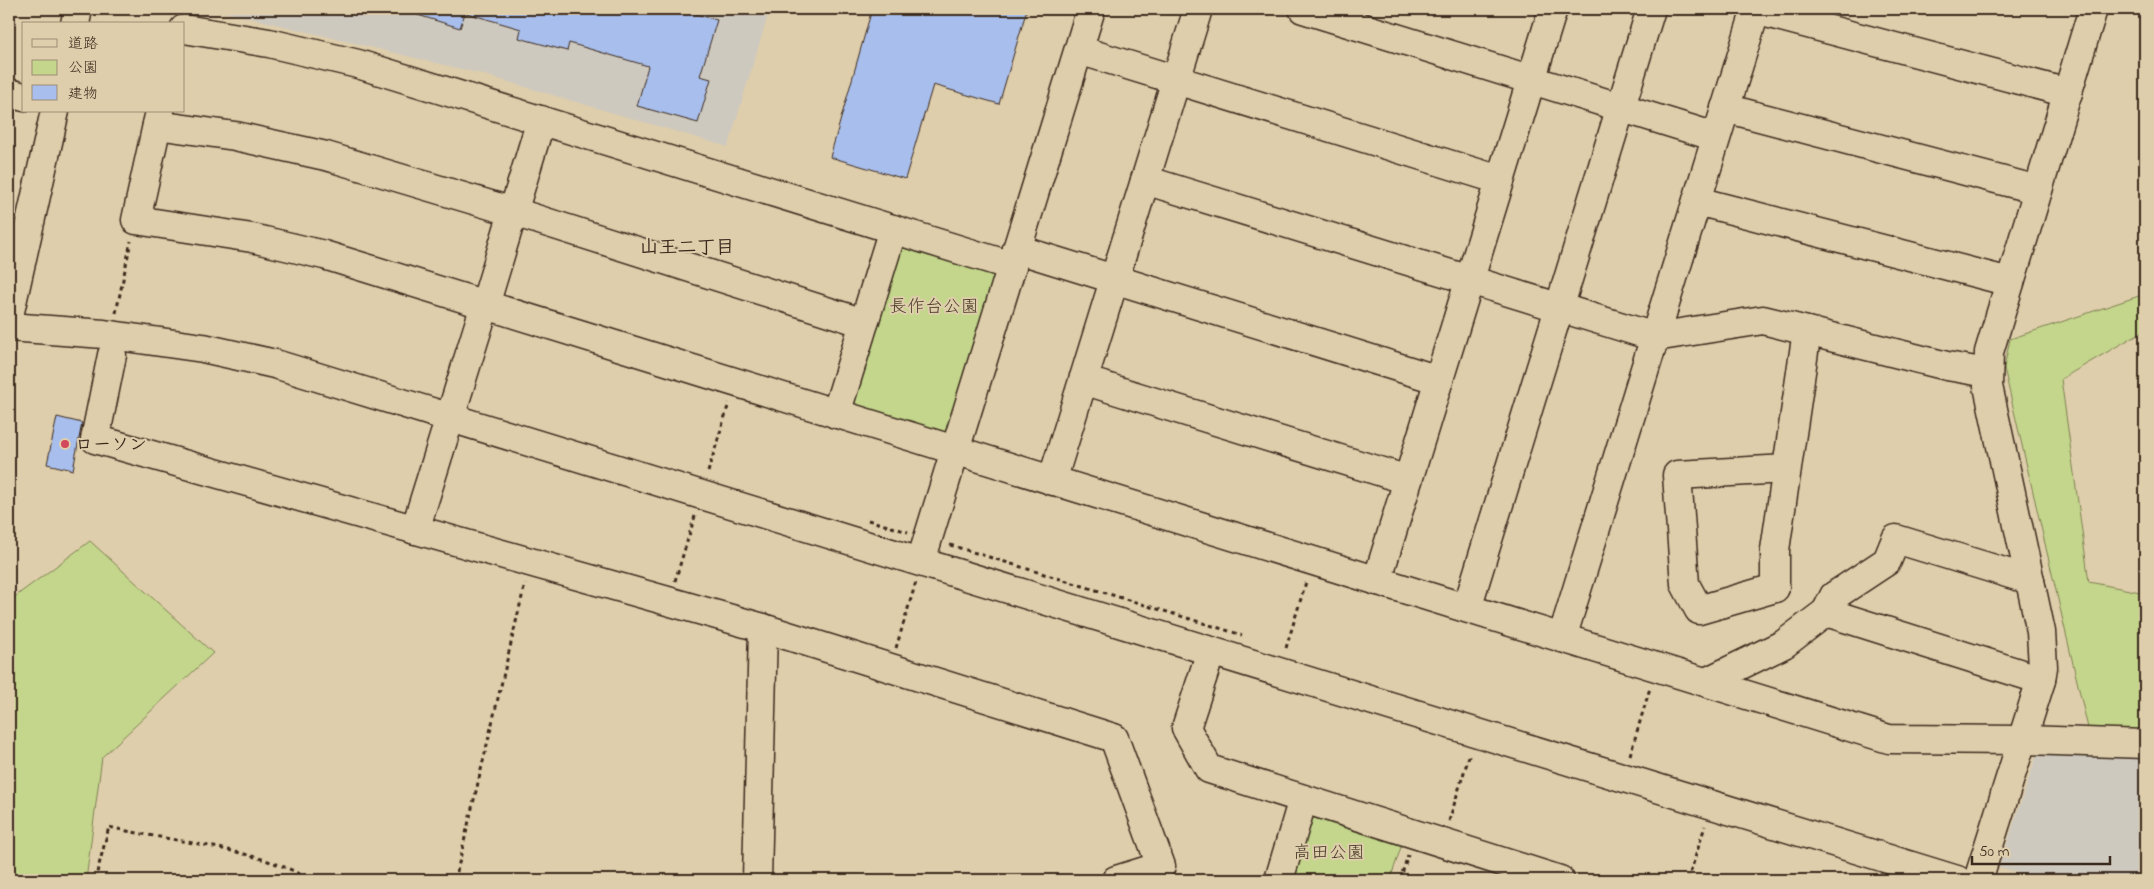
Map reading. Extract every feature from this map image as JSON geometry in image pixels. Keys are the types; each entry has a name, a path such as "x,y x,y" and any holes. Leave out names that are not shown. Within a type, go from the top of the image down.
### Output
{"street":[{"path":"75,22 78,9"},
{"path":"919,570 1091,9"},
{"path":"1052,480 1198,9"},
{"path":"1303,9 1716,137"},
{"path":"1377,581 1553,9"},
{"path":"1466,608 1651,9"},
{"path":"1978,880 2023,740 2041,680 2043,667 2041,632 1988,386 1989,352 2093,9"},
{"path":"1562,638 1755,10 2068,93"},
{"path":"185,29 270,44 358,64 893,230 1114,279 1439,380"},
{"path":"1079,50 1500,180"},
{"path":"9,93 22,96"},
{"path":"1725,108 2038,190"},
{"path":"9,316 55,112"},
{"path":"864,323 514,212 326,156 158,118 136,220 252,238 324,255 1889,739 2023,740 2145,744"},
{"path":"415,530 541,120"},
{"path":"1145,180 1654,337 1763,320 1947,366 1988,373"},
{"path":"1696,201 2010,282"},
{"path":"836,414 893,230"},
{"path":"9,327 104,334 203,348 275,364 449,416 919,570 1211,651 1957,880"},
{"path":"1787,469 1677,475 1685,584 1699,610 1775,588 1775,550 1808,332"},
{"path":"112,355 95,439 763,628 1114,738 1162,866 1116,880"},
{"path":"1083,380 1408,480"},
{"path":"1706,682 1784,644 1826,612 1834,596 1887,562 1896,539 2030,580"},
{"path":"1826,612 2041,680"},
{"path":"757,880 763,628"},
{"path":"1211,651 1186,728 1209,769 1560,880"},
{"path":"1279,880 1304,799"}],"path":[{"path":"115,315 136,220"},
{"path":"708,472 735,381"},
{"path":"669,601 696,510"},
{"path":"1286,648 1313,561"},
{"path":"455,880 530,562"},
{"path":"890,668 919,570"},
{"path":"1630,755 1657,667"},
{"path":"1442,843 1472,749"},
{"path":"1688,880 1707,823"},
{"path":"95,880 109,827 272,863 290,868 311,880"}],"shaded area":[{"path":"213,9 770,9 728,147 481,74"},
{"path":"2037,754 2145,755 2145,880 2040,880 1999,867"}],"green space":[{"name":"長作台公園","path":"900,243 996,271 946,435 853,406"},
{"path":"2145,294 2145,330 2061,379 2089,582 2145,593 2145,730 2088,728 2004,368 2010,339"},
{"path":"90,541 213,653 102,757 86,880 15,880 9,790 9,601"},
{"name":"高田公園","path":"1310,815 1402,844 1390,880 1290,880"}],"building":[{"path":"409,9 678,9 717,20 700,76 711,79 698,123 637,106 648,66 569,43 567,51 519,38 521,29 466,13 466,10 460,28 408,12"},
{"path":"872,9 1027,9 999,104 933,85 905,179 830,157"},
{"path":"57,417 82,423 73,470 47,464"}],"place":[{"name":"ローソン","path":"65,444"}],"district":[{"name":"山王二丁目","path":"687,246"}]}
